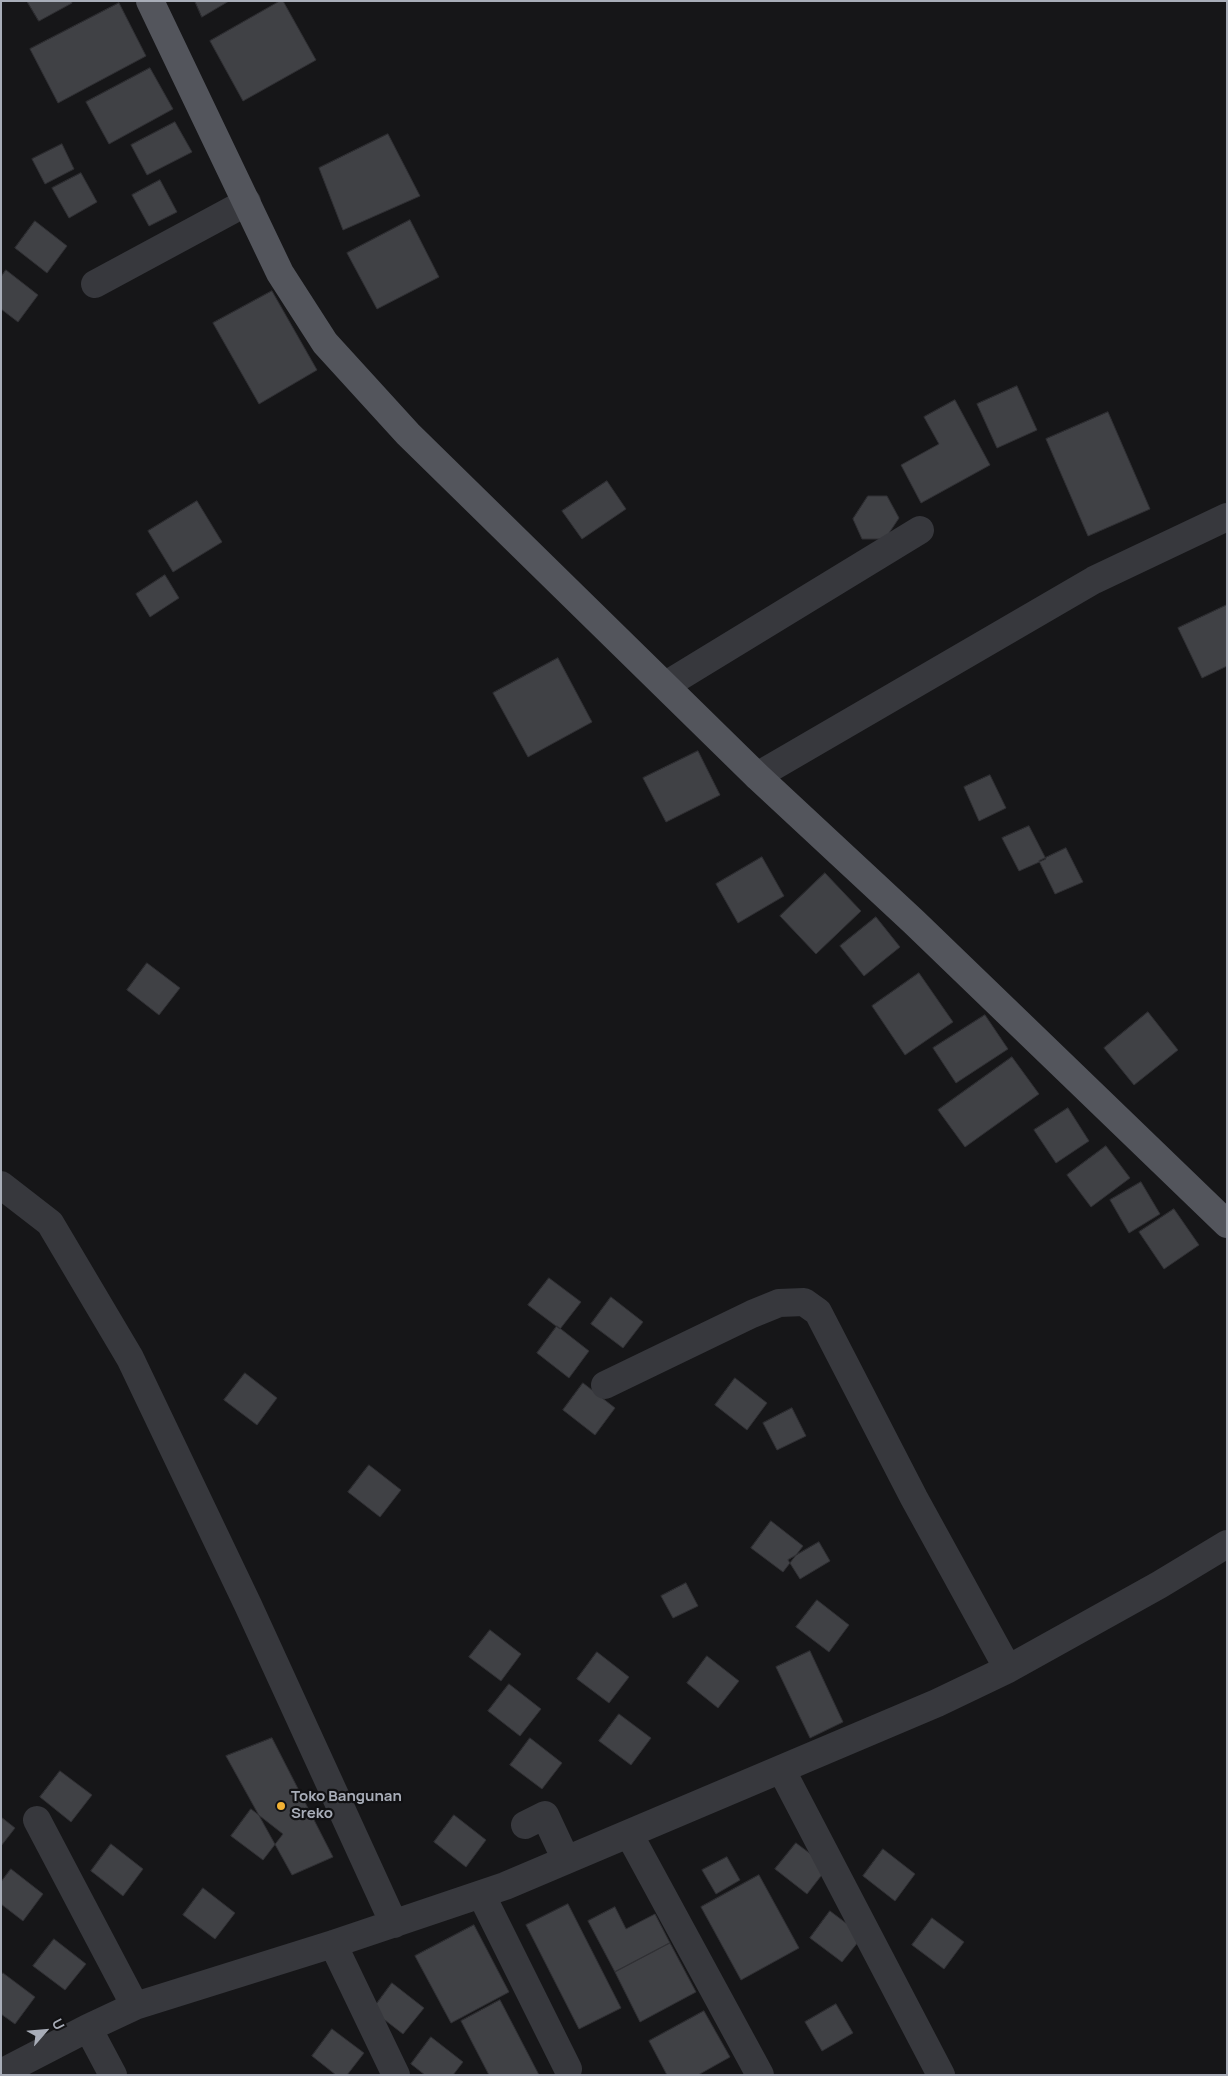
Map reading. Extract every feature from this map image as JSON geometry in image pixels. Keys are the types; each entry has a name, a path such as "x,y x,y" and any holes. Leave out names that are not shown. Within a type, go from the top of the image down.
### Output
{"main road":[{"path":"150,1 280,272 325,343 408,434 757,776 928,935 1227,1224"}],"street":[{"path":"95,284 247,202"},
{"path":"757,776 1094,580 1227,518"},
{"path":"666,685 920,530"},
{"path":"1,1185 50,1222 130,1358 248,1605 394,1924"},
{"path":"605,1385 752,1314 779,1303 798,1301 810,1305 818,1312 914,1498 1008,1669"},
{"path":"1,2073 135,2006 333,1944 481,1894 629,1834 937,1703 1008,1669 1159,1585 1227,1544"},
{"path":"781,1769 941,2075"},
{"path":"525,1825 544,1815 566,1860"},
{"path":"37,1820 135,2006"},
{"path":"629,1834 760,2075"},
{"path":"481,1894 568,2069"},
{"path":"333,1944 396,2075"},
{"path":"88,2028 113,2075"}],"building":[{"path":"27,1 71,1 72,3 39,21"},
{"path":"195,1 229,1 202,17"},
{"path":"283,1 316,60 243,101 210,41"},
{"path":"119,3 146,56 58,103 30,49"},
{"path":"150,68 173,109 109,144 86,102"},
{"path":"175,122 192,152 147,175 131,145"},
{"path":"388,134 420,196 343,230 319,168"},
{"path":"62,144 74,169 45,184 32,159"},
{"path":"81,173 97,202 69,218 52,188"},
{"path":"160,180 177,212 149,226 132,195"},
{"path":"410,220 439,277 377,309 347,253"},
{"path":"35,221 67,246 47,273 15,248"},
{"path":"6,270 38,295 18,322 1,309 1,277"},
{"path":"272,291 317,370 259,404 213,323"},
{"path":"1017,386 1037,430 997,448 977,404"},
{"path":"955,400 990,465 921,503 901,465 939,444 924,417"},
{"path":"1108,412 1150,509 1088,536 1046,439"},
{"path":"607,481 626,509 582,539 562,511"},
{"path":"868,496 887,496 899,518 885,539 862,539 853,519"},
{"path":"197,501 222,542 173,572 148,531"},
{"path":"165,575 179,598 150,617 136,594"},
{"path":"1227,605 1227,666 1202,678 1178,628"},
{"path":"558,658 592,722 528,757 493,693"},
{"path":"698,751 720,795 666,822 643,778"},
{"path":"990,775 1006,808 979,821 964,787"},
{"path":"1029,826 1046,859 1019,871 1002,838"},
{"path":"1066,848 1083,882 1055,894 1039,861"},
{"path":"762,857 784,896 738,923 716,884"},
{"path":"825,873 861,911 816,954 780,916"},
{"path":"876,917 900,947 864,976 840,946"},
{"path":"147,963 180,988 159,1015 127,990"},
{"path":"919,973 953,1022 905,1055 872,1006"},
{"path":"1148,1012 1178,1050 1134,1085 1104,1048"},
{"path":"985,1015 1008,1049 956,1083 933,1048"},
{"path":"1012,1057 1039,1094 965,1147 938,1110"},
{"path":"1068,1108 1089,1141 1056,1163 1034,1130"},
{"path":"1106,1146 1130,1178 1091,1207 1067,1175"},
{"path":"1141,1182 1160,1214 1129,1233 1110,1200"},
{"path":"1174,1209 1199,1245 1164,1269 1139,1232"},
{"path":"549,1278 581,1302 560,1329 528,1305"},
{"path":"611,1297 643,1322 623,1348 591,1324"},
{"path":"557,1326 589,1351 569,1378 537,1353"},
{"path":"245,1373 277,1398 257,1425 224,1400"},
{"path":"735,1378 767,1403 747,1430 715,1405"},
{"path":"583,1383 615,1408 595,1435 563,1410"},
{"path":"792,1408 806,1436 777,1450 763,1423"},
{"path":"369,1465 401,1490 380,1517 348,1492"},
{"path":"771,1521 803,1546 783,1572 751,1548"},
{"path":"819,1542 830,1561 800,1579 788,1560"},
{"path":"686,1583 698,1606 673,1618 661,1596"},
{"path":"817,1600 849,1625 829,1652 796,1627"},
{"path":"490,1630 521,1654 501,1681 469,1657"},
{"path":"810,1651 843,1722 810,1738 776,1667"},
{"path":"597,1652 629,1677 609,1703 577,1679"},
{"path":"707,1656 739,1681 718,1708 687,1683"},
{"path":"509,1684 541,1709 520,1736 488,1711"},
{"path":"619,1714 651,1738 631,1765 599,1741"},
{"name":"Toko Bangunan Sreko","path":"272,1738 333,1857 292,1875 226,1756"},
{"path":"530,1738 562,1763 542,1789 510,1765"},
{"path":"60,1771 92,1795 71,1822 40,1797"},
{"path":"251,1809 283,1834 263,1860 231,1836"},
{"path":"454,1815 486,1840 466,1867 434,1842"},
{"path":"1,1817 15,1828 1,1846"},
{"path":"796,1843 828,1867 807,1894 775,1869"},
{"path":"111,1844 143,1869 123,1896 91,1871"},
{"path":"883,1849 915,1874 895,1901 863,1876"},
{"path":"727,1857 740,1880 716,1894 702,1870"},
{"path":"11,1869 43,1894 23,1921 1,1904 1,1882"},
{"path":"759,1875 799,1948 741,1980 701,1907"},
{"path":"203,1888 235,1913 215,1939 183,1915"},
{"path":"568,1904 621,2008 579,2029 526,1925"},
{"path":"615,1907 626,1929 655,1914 670,1943 615,1972 588,1921"},
{"path":"830,1911 863,1936 842,1962 810,1938"},
{"path":"932,1918 964,1942 944,1969 912,1945"},
{"path":"474,1925 509,1992 451,2023 415,1956"},
{"path":"54,1939 86,1964 65,1990 33,1966"},
{"path":"670,1943 696,1992 640,2022 615,1972"},
{"path":"3,1973 35,1997 15,2024 1,2014 1,1975"},
{"path":"392,1983 424,2008 403,2034 372,2010"},
{"path":"500,2000 539,2075 489,2075 461,2021"},
{"path":"836,2004 853,2033 822,2051 805,2022"},
{"path":"704,2011 730,2057 698,2075 667,2075 649,2041"},
{"path":"332,2029 364,2053 347,2075 336,2075 312,2056"},
{"path":"431,2037 463,2062 453,2075 425,2075 411,2064"}],"place":[{"name":"Toko Bangunan Sreko","path":"281,1806"}]}
